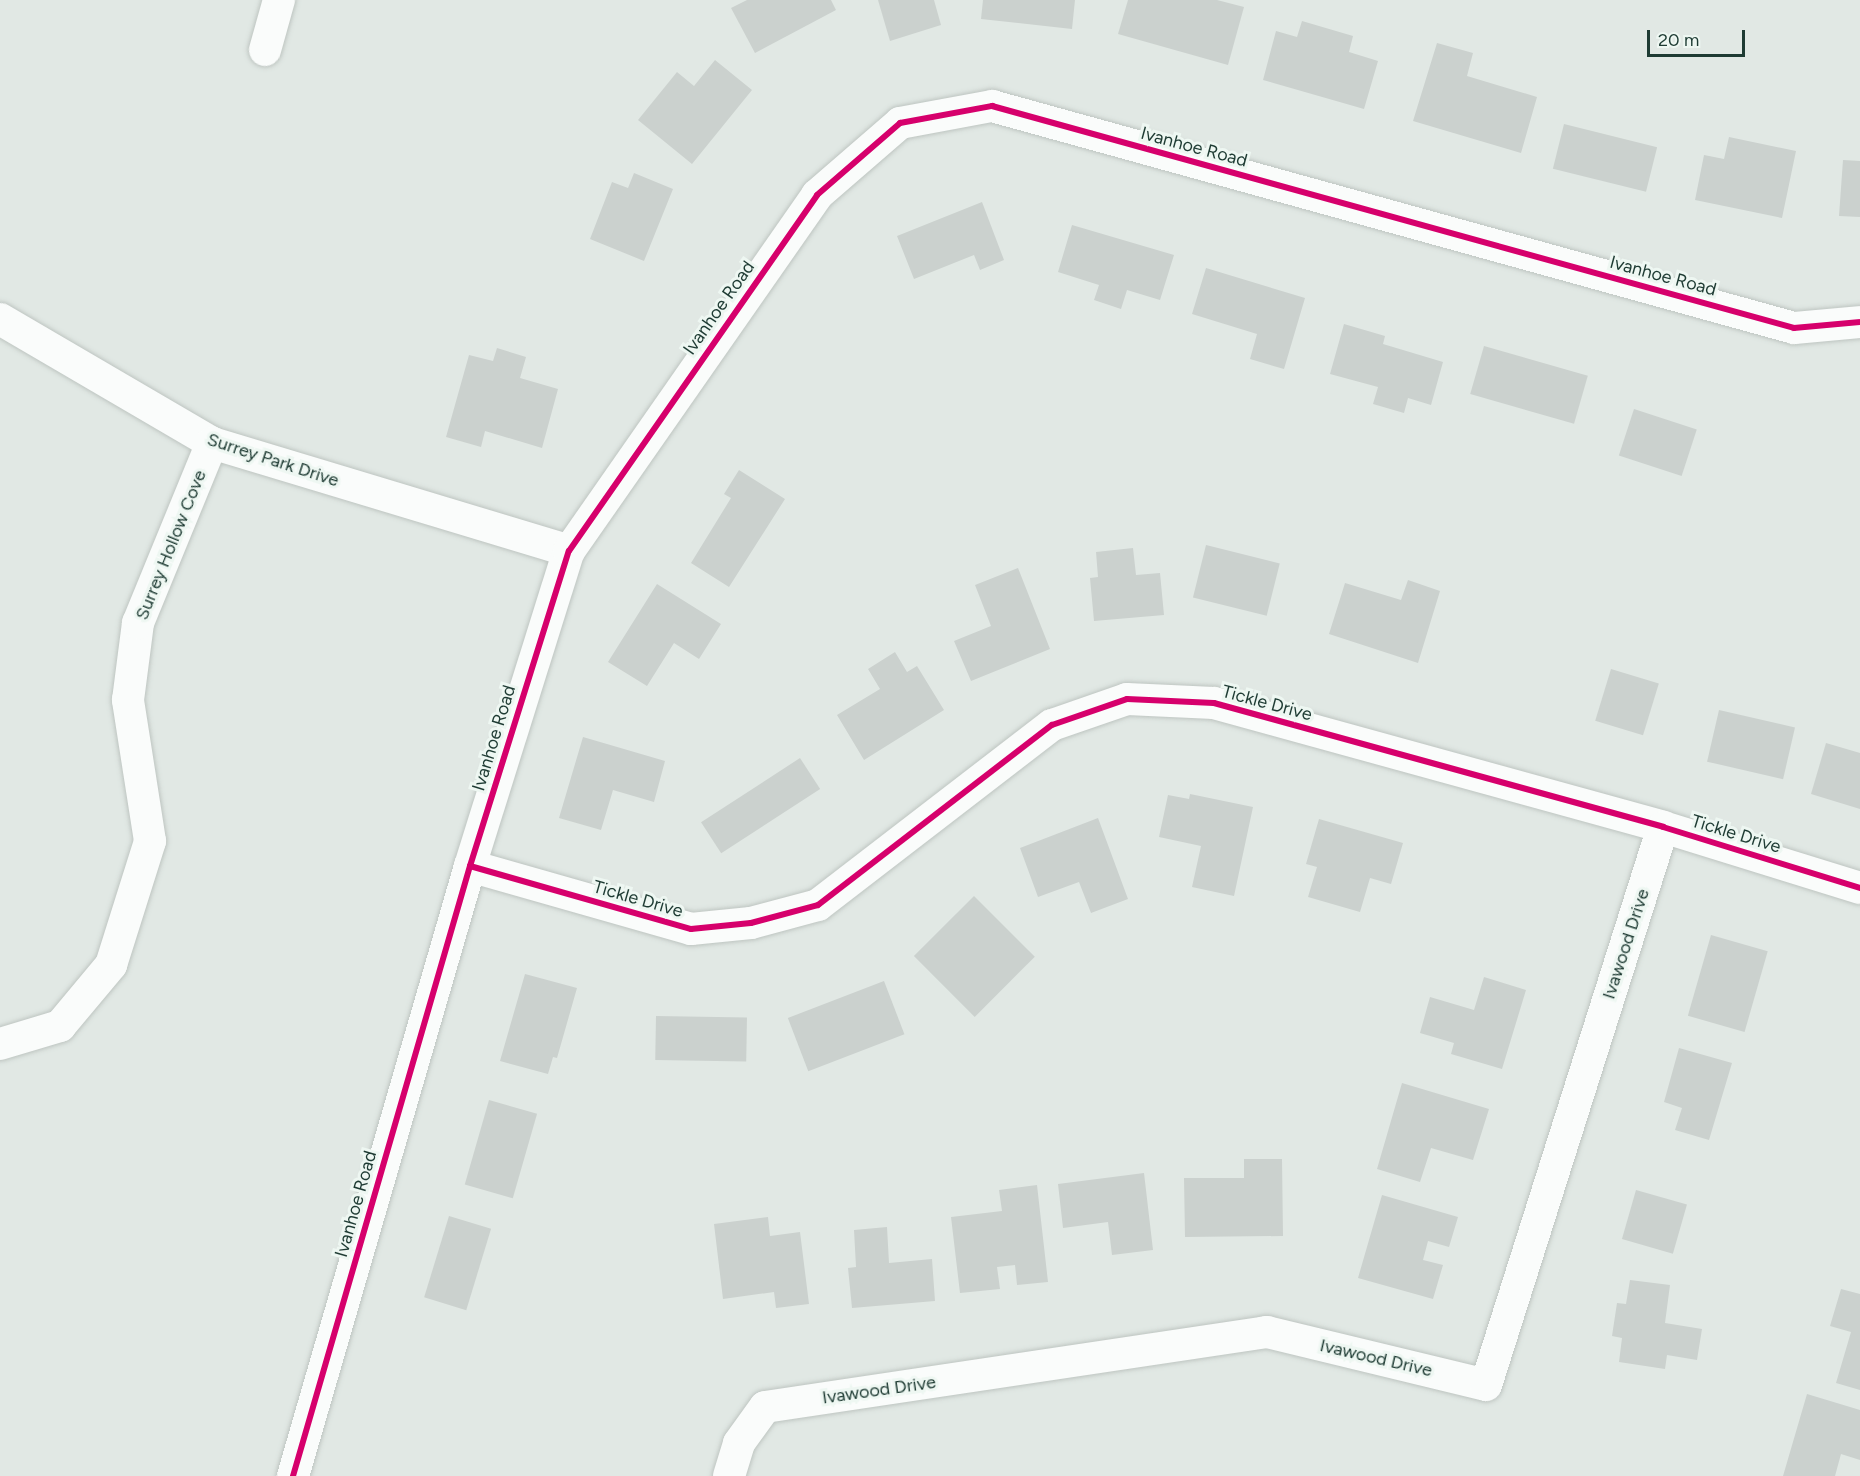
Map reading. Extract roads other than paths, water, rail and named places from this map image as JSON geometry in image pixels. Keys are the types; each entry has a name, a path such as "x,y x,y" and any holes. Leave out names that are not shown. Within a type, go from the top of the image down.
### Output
{"street":[{"path":"265,51 279,0"},
{"name":"Ivanhoe Road","path":"293,1476 470,866 568,551 817,195 900,123 992,106 1794,328 1860,322"},
{"name":"Surrey Park Drive","path":"0,319 212,443 568,551"},
{"name":"Surrey Hollow Cove","path":"0,1044 60,1026 111,965 150,841 128,700 138,623 212,443"},
{"name":"Tickle Drive","path":"470,866 691,929 751,923 818,905 1052,725 1127,699 1214,703 1663,827 1860,888"},
{"name":"Ivawood Drive","path":"729,1476 739,1443 765,1407 1267,1332 1486,1385 1663,827"}]}
